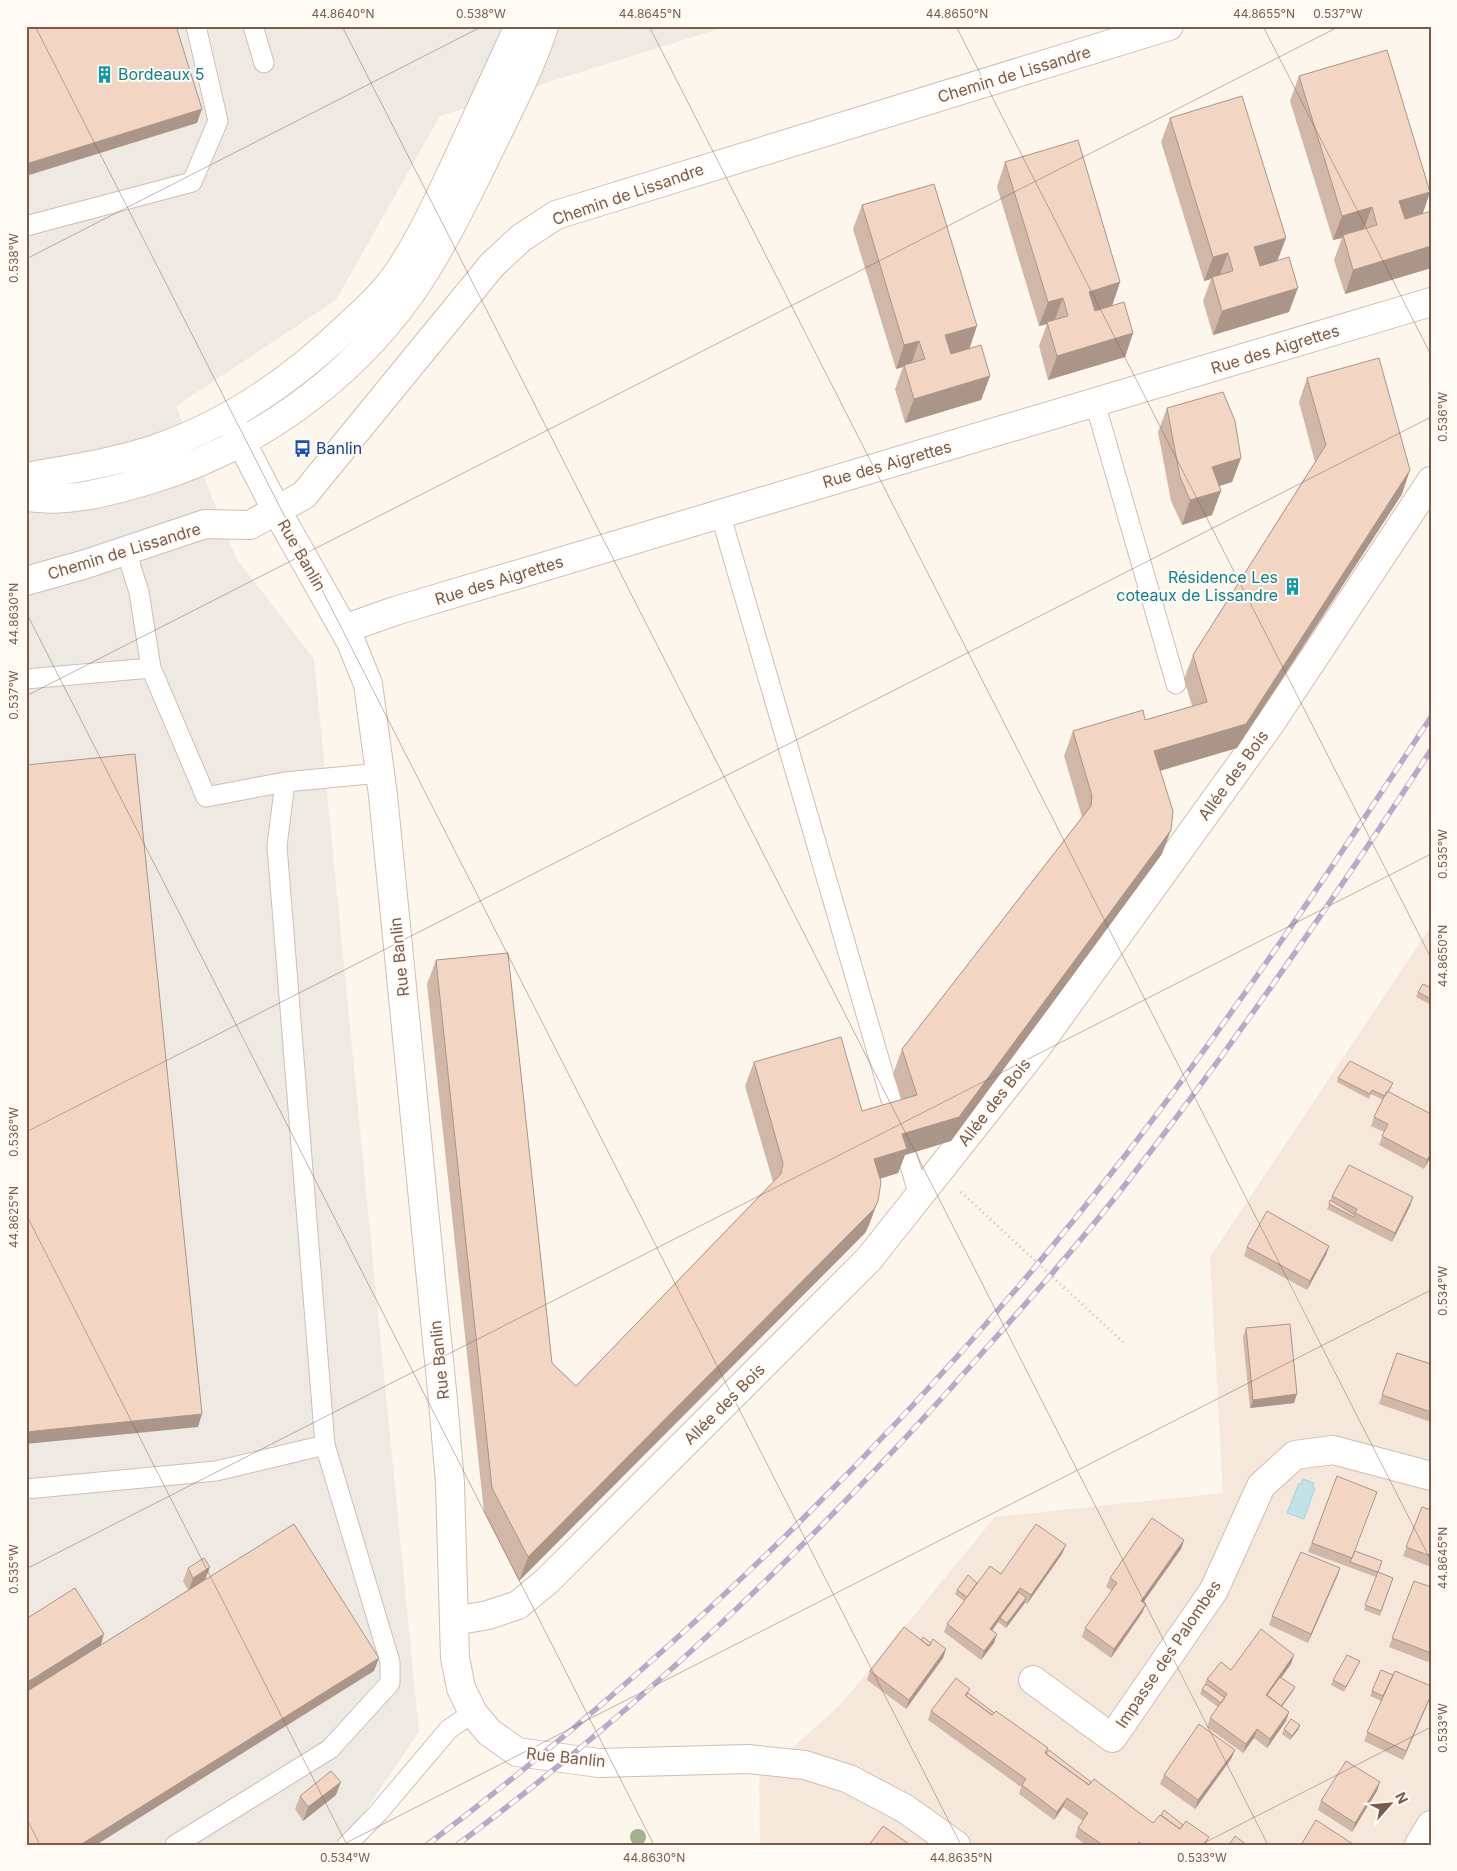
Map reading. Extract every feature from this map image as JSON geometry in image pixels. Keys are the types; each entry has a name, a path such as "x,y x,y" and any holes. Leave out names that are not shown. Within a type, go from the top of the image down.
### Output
{"street":[{"path":"26,477 110,462 156,449 228,416 260,398 305,365 375,302 395,277 424,229 519,26"},
{"path":"26,496 39,499 80,497 119,490 168,474 241,442 277,422 323,387 358,354 412,290 448,233 509,110 544,26"},
{"name":"Chemin de Lissandre","path":"26,581 126,551 205,524 250,525 304,495 492,265 520,238 556,216 1169,26"},
{"name":"Rue des Aigrettes","path":"344,629 395,611 720,513 1431,302"},
{"name":"Rue Banlin","path":"228,416 277,511 344,629 368,684 380,773 450,1483 455,1658 461,1688 473,1714 489,1732 517,1752 599,1762 748,1759 806,1765 849,1779 904,1808 956,1845"},
{"name":"Allée des Bois","path":"454,1622 488,1615 518,1605 547,1581 869,1259 1037,1046 1265,730 1431,481"},
{"name":"Impasse des Palombes","path":"1032,1680 1112,1738 1214,1590 1261,1486 1295,1455 1333,1450 1431,1476"},
{"path":"1419,1845 1431,1825"}],"lane":[{"path":"26,226 192,182 218,121 196,26"},
{"path":"253,26 264,63"},
{"path":"1095,403 1176,684"},
{"path":"720,513 919,1196"},
{"path":"126,551 139,592 151,668 206,797 284,782 380,773"},
{"path":"26,679 151,668"},
{"path":"175,1845 330,1749 390,1683 390,1662 325,1445 277,846 284,782"},
{"path":"26,1489 216,1471 325,1445"},
{"path":"347,1845 449,1729 473,1714"}],"path":[{"path":"939,1171 1124,1343"}],"shaded area":[{"path":"26,26 728,26 440,116 336,300 176,406 236,558 314,659 419,1732 350,1833 330,1845 26,1845"},
{"path":"1431,926 1431,1845 760,1845 759,1778 841,1704 995,1517 1223,1493 1210,1257"}],"water":[{"path":"1303,1479 1314,1483 1312,1487 1315,1488 1304,1519 1287,1513 1299,1483 1301,1484"}],"building":[{"name":"Bordeaux 5","path":"26,26 176,26 202,109 26,164"},
{"path":"1387,50 1430,192 1399,201 1405,219 1431,211 1431,246 1353,270 1343,235 1377,225 1372,207 1342,216 1299,76"},
{"path":"1242,96 1286,238 1254,247 1260,266 1289,257 1298,288 1222,311 1212,277 1233,271 1228,253 1213,257 1170,118"},
{"path":"1078,140 1120,282 1089,292 1095,311 1124,302 1133,333 1057,356 1047,322 1068,316 1063,298 1048,302 1005,162"},
{"path":"934,184 977,326 945,335 951,354 981,345 990,376 914,399 904,365 925,359 919,341 904,345 862,205"},
{"path":"1379,358 1410,470 1246,724 1154,751 1173,811 1171,830 959,1117 902,1134 907,1149 874,1159 881,1182 878,1201 874,1209 528,1557 492,1488 436,960 508,953 552,1363 576,1386 781,1174 783,1163 754,1062 841,1037 862,1111 917,1095 902,1049 1091,806 1092,796 1073,731 1143,710 1145,720 1207,702 1193,655 1326,445 1307,378"},
{"path":"1223,392 1235,421 1241,458 1212,467 1221,491 1190,500 1180,477 1167,408"},
{"path":"135,754 202,1414 26,1432 26,765"},
{"path":"1423,984 1431,988 1431,999 1418,992"},
{"path":"1350,1061 1393,1083 1385,1096 1372,1090 1370,1094 1338,1078"},
{"path":"1387,1091 1431,1114 1431,1153 1427,1160 1382,1136 1388,1124 1374,1117"},
{"path":"1349,1165 1413,1197 1395,1233 1355,1213 1357,1209 1332,1196"},
{"path":"1330,1200 1355,1215 1354,1217 1329,1204"},
{"path":"1267,1211 1329,1246 1310,1281 1247,1247"},
{"path":"1290,1324 1297,1394 1253,1400 1246,1328"},
{"path":"1397,1353 1431,1364 1431,1412 1382,1395"},
{"path":"1337,1476 1377,1492 1352,1558 1312,1543"},
{"path":"1422,1507 1431,1510 1431,1556 1406,1547"},
{"path":"1152,1518 1184,1540 1141,1601 1146,1604 1114,1649 1085,1628 1117,1583 1110,1578"},
{"path":"294,1524 379,1658 80,1845 26,1845 26,1692"},
{"path":"1036,1524 1066,1545 1031,1595 1020,1588 990,1629 997,1634 984,1651 947,1624 990,1566 1001,1574"},
{"path":"1355,1551 1382,1561 1378,1572 1350,1562"},
{"path":"1301,1552 1340,1568 1311,1634 1272,1616"},
{"path":"204,1558 210,1567 193,1578 188,1568"},
{"path":"1378,1572 1393,1578 1381,1611 1365,1605"},
{"path":"968,1575 977,1583 967,1597 957,1590"},
{"path":"1414,1581 1431,1587 1431,1653 1392,1638"},
{"path":"75,1588 104,1634 26,1683 26,1619"},
{"path":"1019,1592 1026,1598 1007,1623 1000,1618"},
{"path":"904,1627 929,1646 933,1639 946,1649 909,1700 870,1671"},
{"path":"1261,1629 1294,1655 1266,1695 1289,1712 1270,1739 1257,1729 1246,1744 1210,1718 1227,1694 1207,1679 1221,1662 1231,1670"},
{"path":"923,1637 931,1643 929,1646 921,1640"},
{"path":"1347,1655 1360,1661 1346,1687 1333,1680"},
{"path":"1381,1670 1393,1675 1383,1696 1372,1691"},
{"path":"1395,1671 1431,1686 1431,1695 1406,1751 1367,1732"},
{"path":"1280,1677 1295,1687 1281,1706 1267,1695"},
{"path":"956,1678 970,1689 965,1695 992,1715 996,1711 1048,1748 1045,1753 1089,1785 1094,1779 1153,1823 1160,1815 1180,1829 1186,1821 1209,1837 1204,1845 1143,1845 1139,1842 1138,1845 1103,1845 1078,1828 1088,1813 1067,1798 1057,1812 1022,1785 1026,1779 931,1711"},
{"path":"1206,1684 1225,1698 1221,1703 1202,1689"},
{"path":"968,1693 994,1713 992,1715 966,1696"},
{"path":"1291,1719 1300,1725 1292,1736 1284,1729"},
{"path":"1199,1724 1235,1750 1198,1800 1164,1775"},
{"path":"1049,1750 1091,1782 1089,1785 1046,1754"},
{"path":"1346,1761 1380,1782 1355,1823 1321,1801"},
{"path":"331,1771 341,1782 308,1807 300,1796"},
{"path":"1164,1810 1183,1825 1180,1829 1161,1815"},
{"path":"1316,1820 1353,1844 1301,1845"},
{"path":"883,1826 909,1844 869,1845"},
{"path":"1235,1836 1247,1845 1229,1845"}],"railway":[{"path":"427,1845 523,1770 617,1691 708,1610 882,1438 965,1348 1044,1256 1121,1161 1202,1053 1280,942 1431,717"},
{"path":"457,1845 530,1789 600,1731 670,1671 737,1608 867,1479 1009,1323 1121,1191 1215,1066 1325,910 1431,750"}],"place":[{"name":"Bordeaux 5","path":"104,74"},
{"name":"Banlin","path":"302,448"},
{"name":"Résidence Les coteaux de Lissandre","path":"1292,586"}]}
